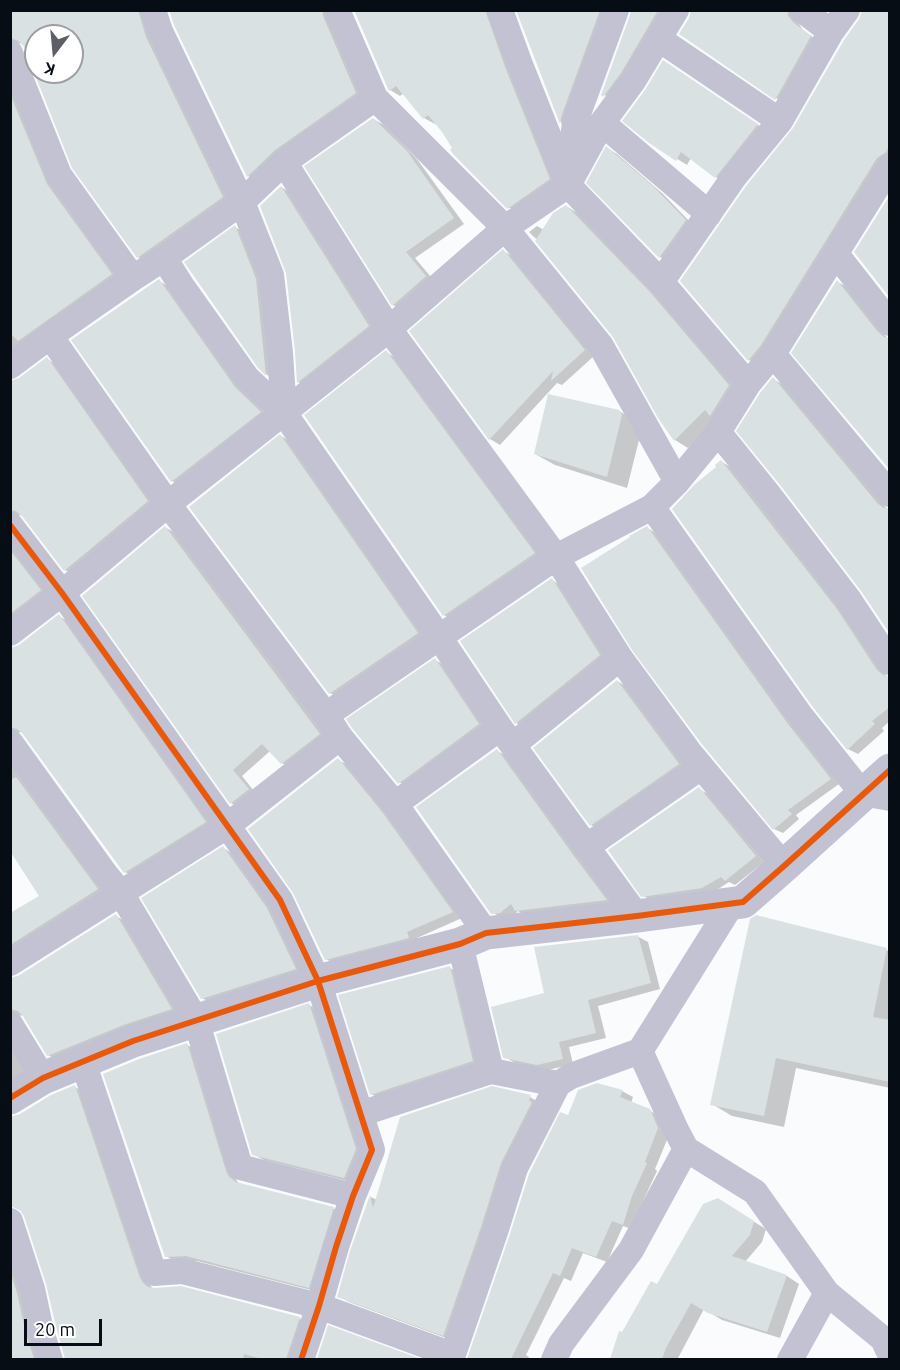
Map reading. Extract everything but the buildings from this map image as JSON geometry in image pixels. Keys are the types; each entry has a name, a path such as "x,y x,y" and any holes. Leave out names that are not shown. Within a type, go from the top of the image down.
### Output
{"street":[{"path":"153,10 160,31 242,202 271,275 284,413"},
{"path":"337,10 375,98 505,228 601,345 677,482"},
{"path":"500,10 568,185 661,282 748,384"},
{"path":"568,185 574,122 616,10"},
{"path":"10,633 389,329 505,228 568,185 602,123 633,81 676,10"},
{"path":"802,10 831,32"},
{"path":"661,282 734,177 780,121 831,32 847,10"},
{"path":"658,39 780,121"},
{"path":"10,53 59,175 133,278"},
{"path":"15,355 50,336 164,258 242,202 284,162 375,98"},
{"path":"602,123 709,214"},
{"path":"284,162 389,329 556,557 620,658 702,767 784,866"},
{"path":"326,715 556,557 652,507 677,482 718,432 748,384 772,354 890,166"},
{"path":"836,254 890,323"},
{"path":"164,258 248,378 284,413 506,736 637,916"},
{"path":"50,336 168,504 326,715 340,737 395,804 473,939 491,1071"},
{"path":"772,354 890,494"},
{"path":"718,432 849,600 890,662"},
{"path":"652,507 800,715 876,796"},
{"path":"10,525 62,593 280,900 318,981 372,1150 353,1196 301,1359"},
{"path":"395,804 506,736 620,658"},
{"path":"10,963 227,826 340,737"},
{"path":"13,751 121,893 196,1020 240,1167 353,1196"},
{"path":"586,847 702,767"},
{"path":"10,1098 44,1078 133,1041 318,981 473,939 743,902 784,866 876,796 890,770"},
{"path":"83,1062 154,1273 182,1271 319,1306 452,1357 515,1168 558,1084 571,1076 640,1051 733,902"},
{"path":"10,1024 44,1078"},
{"path":"640,1051 686,1149 755,1192 827,1293 883,1339 890,1354"},
{"path":"360,1114 491,1071 558,1084"},
{"path":"554,1359 561,1344 631,1250 686,1149"},
{"path":"10,1221 32,1289 50,1359"},
{"path":"790,1359 827,1293"}],"cycle path":[{"path":"10,525 62,593 280,900 318,981 372,1150 353,1196 301,1360"},
{"path":"10,1098 43,1078 133,1041 318,981 460,944 486,933 743,902 890,770"}]}
